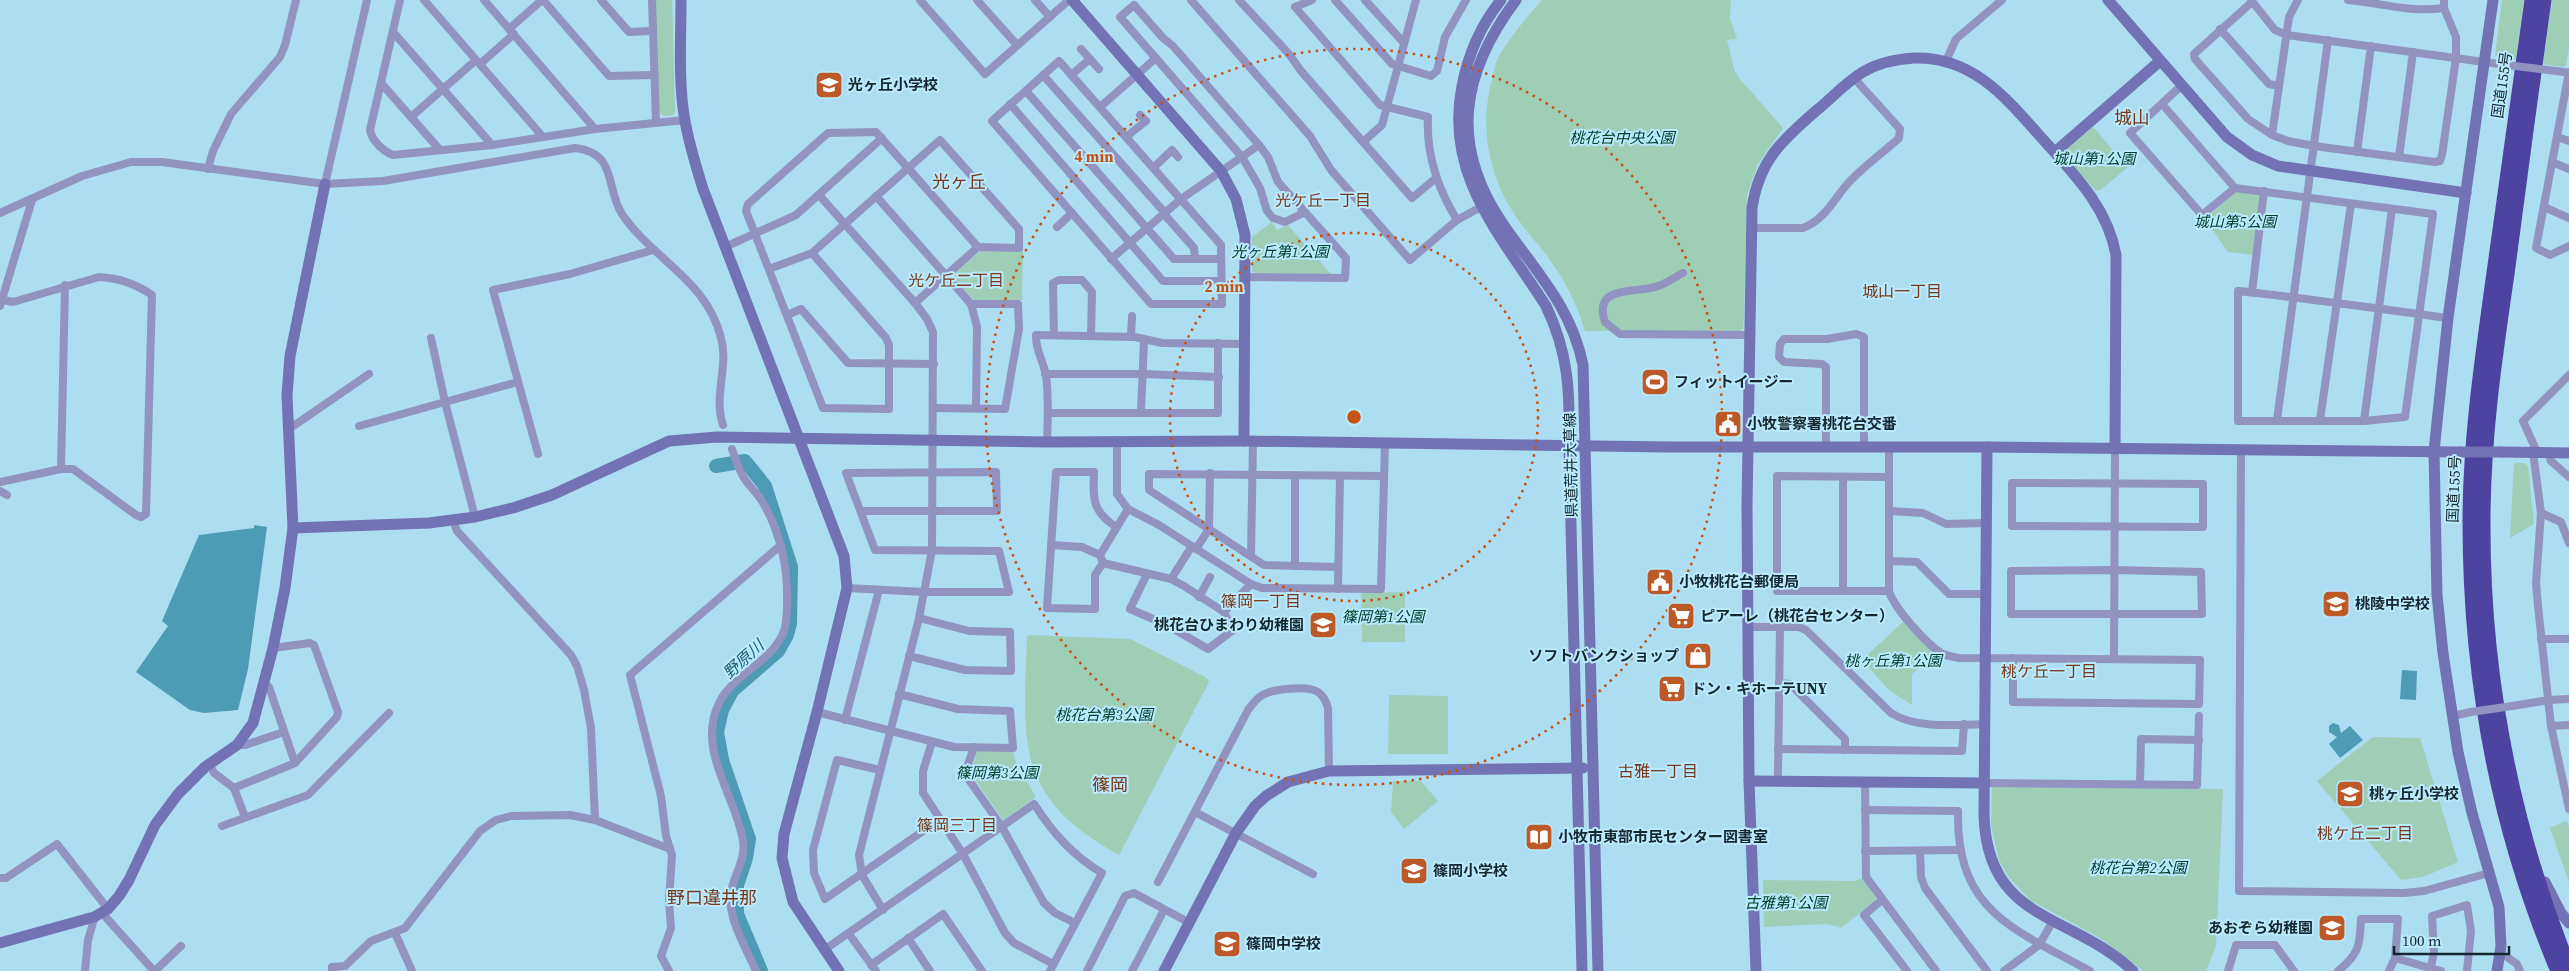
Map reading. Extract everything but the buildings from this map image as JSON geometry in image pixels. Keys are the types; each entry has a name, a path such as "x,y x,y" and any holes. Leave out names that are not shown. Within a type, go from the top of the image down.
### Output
{"highway":[{"name":"国道155号","path":"2532,0 2479,380 2474,438 2471,539 2479,671 2493,762 2512,841 2539,926 2558,971"},
{"name":"国道155号","path":"2544,0 2486,437 2483,519 2484,593 2491,672 2524,840 2550,919 2569,968"}],"street":[{"path":"208,169 213,151 231,114 280,57 285,46 296,0"},
{"path":"85,971 88,940 102,913 129,880 146,842 168,806 210,764 237,746 253,723 273,648 293,528 287,395 290,356 325,184 367,0"},
{"path":"400,0 370,130 371,136 385,152 392,156 492,145 595,128 656,121 685,120"},
{"path":"424,0 543,136"},
{"path":"484,0 595,128"},
{"path":"601,0 629,32 652,31"},
{"path":"652,0 656,121"},
{"path":"682,0 682,75 685,120 703,189 844,556 847,588 817,712 784,834 782,858 793,902 839,971"},
{"path":"920,0 985,74 1070,0 1221,171 1236,199 1245,235 1245,344 1249,441 1253,474 1251,556"},
{"path":"977,0 1017,45"},
{"path":"1035,0 1050,17"},
{"path":"1191,0 1310,136 1331,170 1410,260 1456,220 1482,207"},
{"path":"1239,0 1289,54 1301,71 1412,198 1436,178"},
{"path":"1312,0 1294,7 1380,105 1428,117 1428,140 1436,178 1444,200 1456,220"},
{"path":"1335,0 1390,63 1431,76 1437,71 1445,37 1465,0"},
{"path":"1365,0 1404,43"},
{"path":"1363,142 1382,125 1416,0"},
{"name":"県道荒井大草線","path":"1501,0 1481,31 1471,54 1458,107 1458,126 1463,161 1482,207 1546,306 1560,337 1570,388 1569,445 1582,971"},
{"name":"県道荒井大草線","path":"1516,0 1490,38 1477,66 1469,107 1470,140 1476,171 1490,201 1501,220 1558,298 1575,333 1585,383 1598,971"},
{"path":"1946,61 1956,39 2002,0"},
{"path":"2108,0 2160,61 2239,147 2271,163 2311,171 2466,192"},
{"path":"2272,135 2289,18 2298,0"},
{"path":"2348,0 2367,1 2413,10 2444,4 2456,36 2456,58 2440,161 2314,146 2288,141 2272,135 2248,119 2195,59 2195,50 2252,1 2275,30 2287,34 2328,40 2414,52 2456,58 2499,64 2568,73 2567,98 2557,137 2536,248 2550,255 2569,246"},
{"path":"2493,0 2448,318 2434,451 2438,595 2452,716 2468,796 2500,921 2501,946 2497,971"},
{"path":"411,117 443,88 478,62 546,1 609,76 654,75"},
{"path":"1246,277 1345,278 1346,258 1305,212 1278,182 1268,156 1173,46 1163,38 1134,5 1120,17 1242,157 1260,188 1267,211 1273,218 1284,222 1305,212"},
{"path":"2220,29 2269,84 2279,86"},
{"path":"393,32 492,145"},
{"path":"2277,420 2328,40"},
{"path":"2357,152 2371,46"},
{"path":"1081,49 1099,69"},
{"path":"2399,157 2414,52"},
{"path":"1100,107 1156,58"},
{"path":"1756,971 1749,781 1748,627 1748,447 1752,228 1755,189 1768,158 1792,131 1864,71 1896,60 1928,58 1946,61 1968,69 1993,86 2055,152 2095,200 2109,227 2116,255 2114,658"},
{"path":"1072,75 1090,59"},
{"path":"1059,61 1221,246 1222,304 1151,304 992,121 1043,75 1059,61"},
{"path":"2055,152 2160,61"},
{"path":"1043,75 1194,248 1195,259"},
{"path":"1752,228 1804,228 1810,225 1832,206 1844,187 1899,138 1900,129 1854,78"},
{"path":"381,83 440,150"},
{"path":"2182,85 2130,133 2202,215 2235,188"},
{"path":"1026,91 1174,259 1221,259"},
{"path":"1010,104 1163,281 1221,281"},
{"path":"2162,104 2235,188 2433,214 2420,315 2405,418 2364,421 2238,421 2238,291 2252,292 2337,304 2420,315 2448,318"},
{"path":"1126,137 1146,121 1140,115"},
{"path":"812,253 886,338 889,345 889,409 823,408 754,234 746,211 748,204 828,133 876,132 978,247"},
{"path":"2557,137 2569,141"},
{"path":"725,247 788,220 819,195 882,138"},
{"path":"769,269 812,253 940,140 1019,229 1019,248 978,247 915,303"},
{"path":"1112,259 1181,199 1259,145"},
{"path":"0,213 88,173 131,162 162,162 325,184 384,181 575,148 587,149 599,156 606,167 621,213 653,250 676,267 692,284 716,323 722,339 723,354 718,412 723,425"},
{"path":"1153,168 1172,150 1178,157"},
{"path":"2552,162 2569,169"},
{"path":"2252,292 2264,191"},
{"path":"819,195 915,303 927,319 933,332 932,550 920,618 859,855 862,875 882,910"},
{"path":"876,196 971,304 976,327 976,408"},
{"path":"0,482 61,469 73,469 136,515 141,517 146,514 152,295 141,288 113,278 99,278 13,302 2,303 3,292 32,200"},
{"path":"2320,420 2351,204"},
{"path":"2544,207 2569,218"},
{"path":"2364,421 2377,309 2392,209"},
{"path":"1057,227 1072,213"},
{"path":"538,454 493,290 570,274 653,250"},
{"path":"1682,273 1658,286 1614,293 1607,298 1602,306 1605,322 1620,334 1750,335"},
{"path":"1054,335 1053,283 1059,280 1082,280 1092,292 1091,336"},
{"path":"61,469 65,286"},
{"path":"933,408 1005,409 1019,329 1018,304 971,304"},
{"path":"787,315 801,309 848,363 934,364"},
{"path":"1131,337 1132,316"},
{"path":"1826,448 1826,367 1822,364 1784,362 1779,357 1780,344 1784,339 1827,339 1856,334 1864,337 1864,448"},
{"path":"1047,442 1048,413 1045,374 1035,343 1036,335 1131,337 1162,343 1245,344"},
{"path":"431,338 475,517"},
{"path":"1141,412 1144,340"},
{"path":"1048,413 1218,413 1218,344"},
{"path":"289,429 369,374"},
{"path":"1045,374 1144,374 1219,377"},
{"path":"2569,375 2523,421 2540,452 2569,477"},
{"path":"359,426 518,382"},
{"path":"293,528 429,523 475,517 552,494 669,442 717,437 798,440 1047,442 1116,440 1826,448 1987,447 2569,453"},
{"path":"1116,440 1117,494 1128,509 1159,525 1251,584 1262,588 1381,589 1385,443"},
{"path":"1987,447 1985,833 1995,868 2015,897 2032,910 2115,955 2133,971"},
{"path":"1889,448 1889,591 1896,609 1944,654 1959,658 1987,658 2013,658 2114,658 2200,660 2199,704 2013,702 2013,658"},
{"path":"732,450 745,480 763,502 781,545 786,566 787,584 786,624 783,634 770,651 726,692 716,710 713,733 718,767 744,847 731,894 732,913 756,971"},
{"path":"2241,450 2239,891 2424,892 2489,873"},
{"path":"2540,452 2541,513 2536,583 2552,726 2569,809"},
{"path":"847,588 924,592 1008,592 999,551 875,550 846,473 996,472 997,511 861,511"},
{"path":"1103,563 1095,575 1095,609 1048,608 1056,472 1094,472 1093,495 1096,507 1104,518 1116,527"},
{"path":"1338,567 1264,565 1148,490 1149,474 1210,473 1383,476"},
{"path":"1170,579 1194,547 1210,530 1210,473"},
{"path":"1294,475 1295,566"},
{"path":"1338,588 1340,476"},
{"path":"1888,477 1777,476 1777,591 1889,591"},
{"path":"1843,477 1843,590"},
{"path":"2012,483 2115,483 2202,484 2203,527 2012,526 2012,483"},
{"path":"1100,555 1128,509"},
{"path":"1889,511 1923,513 1946,524 1987,523"},
{"path":"2541,513 2561,522 2569,543"},
{"path":"453,520 457,531 571,655 577,666 591,728 595,820"},
{"path":"669,971 661,956 671,928 669,900 672,855 666,836 659,788 630,675 772,550 781,545"},
{"path":"1051,545 1082,547 1100,555 1103,563"},
{"path":"1889,561 1916,562 1949,594 1987,594"},
{"path":"1103,563 1170,579 1184,586 1224,612 1233,630 1208,649 1167,626 1130,609 1147,574"},
{"path":"2114,570 2201,572 2202,614 2114,614 2011,614 2011,571 2114,570"},
{"path":"1199,597 1210,577"},
{"path":"1224,612 1251,584"},
{"path":"846,720 879,590"},
{"path":"909,656 965,670 1010,671 1010,632 969,631 920,618"},
{"path":"1748,627 1799,627 1806,630 1891,713 1900,719 1919,723 1985,724"},
{"path":"1778,775 1780,627"},
{"path":"2542,639 2569,639"},
{"path":"234,788 295,763 337,717 338,712 314,645 310,643 273,648"},
{"path":"264,682 269,687 295,763"},
{"path":"1780,683 1790,684 1832,725 1845,739 1845,750"},
{"path":"1158,882 1248,710 1262,695 1276,691 1306,689 1317,691 1326,700 1328,708 1329,771"},
{"path":"817,712 954,747 1013,748 1010,711 958,709 899,694"},
{"path":"2452,716 2549,700 2569,699"},
{"path":"222,826 308,795 389,713"},
{"path":"1749,781 2197,785 2199,716"},
{"path":"1778,749 1962,751 1964,724"},
{"path":"2552,726 2569,725"},
{"path":"237,746 245,746 284,732"},
{"path":"2140,784 2141,740 2199,740"},
{"path":"824,950 849,934 882,910 963,854 1002,827 1034,804 1064,845 1083,862 1102,873 1051,968 1014,943 1005,933 963,854 925,798 921,782 932,742"},
{"path":"974,747 967,767 969,780 1002,827 1044,903 1055,913 1075,923"},
{"path":"880,770 837,760 813,850 814,873 825,899 939,820"},
{"path":"210,764 214,773 234,788 245,818"},
{"path":"2508,766 2548,891 2569,922"},
{"path":"1164,971 1236,834 1256,806 1276,788 1298,778 1329,771 1593,768"},
{"path":"1866,782 1866,877 1936,971"},
{"path":"1865,810 1958,811 1961,850 1974,886 1992,911 2015,931 2090,971"},
{"path":"1195,812 1313,874"},
{"path":"332,971 332,967 345,966 371,941 395,933 410,922 480,831 496,820 511,816 555,814 595,820 670,849"},
{"path":"0,878 6,878 57,844 102,913 154,971 182,946"},
{"path":"1865,851 1920,852 1961,850"},
{"path":"1920,852 1920,867 1925,888 1987,971"},
{"path":"1087,971 1125,896 1134,893 1190,923"},
{"path":"1882,900 1864,915 1907,971"},
{"path":"2430,970 2435,933 2432,916 2467,905 2471,931 2467,971"},
{"path":"1132,971 1164,910"},
{"path":"0,943 102,913"},
{"path":"849,934 874,968 908,938 943,914 982,971"},
{"path":"2338,971 2354,957 2358,949 2361,919 2398,919 2396,958 2390,971"},
{"path":"2004,971 2039,945 2053,921"},
{"path":"395,933 412,971"},
{"path":"908,938 930,971"},
{"path":"2230,970 2236,945 2275,945 2294,971"},
{"path":"2507,957 2517,964 2520,971"},
{"path":"2396,958 2430,970 2441,971"},
{"path":"2072,971 2079,965"}],"green space":[{"path":"655,0 672,0 675,113 673,115 663,116 659,112"},
{"name":"桃花台中央公園","path":"1542,0 1731,0 1730,19 1737,39 1727,40 1734,69 1739,78 1783,128 1758,164 1747,195 1744,314 1743,329 1740,331 1585,331 1567,287 1548,257 1507,203 1493,169 1489,152 1486,116 1488,98 1498,58 1518,28"},
{"path":"2502,0 2524,0 2516,60 2498,58 2495,55"},
{"path":"2552,0 2569,0 2569,47 2566,65 2563,67 2543,64"},
{"name":"城山第1公園","path":"2093,127 2128,167 2099,191 2095,190 2065,156 2066,150"},
{"name":"城山第5公園","path":"2236,192 2261,193 2253,255 2228,252 2205,219"},
{"name":"光ヶ丘第1公園","path":"1272,222 1277,230 1288,225 1332,275 1255,273 1252,271 1252,237"},
{"path":"982,250 1023,251 1022,300 974,300 952,277 953,274"},
{"path":"2514,463 2525,463 2528,467 2534,524 2510,538"},
{"name":"篠岡第1公園","path":"1405,592 1405,642 1362,642 1361,593"},
{"name":"桃ヶ丘第1公園","path":"1903,622 1934,654 1912,674 1912,705 1889,690 1862,660"},
{"name":"桃花台第3公園","path":"1029,635 1130,639 1207,678 1209,682 1119,855 1085,834 1060,812 1043,789 1032,764 1027,738 1025,708 1027,637"},
{"path":"1389,695 1448,696 1448,754 1388,754"},
{"path":"2373,737 2420,738 2458,862 2423,877 2401,880 2317,781"},
{"name":"篠岡第3公園","path":"977,750 1013,750 1016,763 1036,797 1003,820 974,778 972,769"},
{"path":"1393,781 1421,781 1438,801 1404,829 1391,812"},
{"name":"桃花台第2公園","path":"1992,787 2223,789 2216,946 2206,971 2143,971 2102,939 2030,900 2008,876 1999,860 1991,826"},
{"path":"2567,821 2569,828 2569,882 2550,828"},
{"name":"古雅第1公園","path":"1863,878 1876,898 1875,901 1841,928 1828,924 1764,927 1763,880 1854,881"}],"water":[{"path":"254,525 267,527 248,669 238,710 204,713 190,710 136,672 168,626 162,621 199,535 254,528"},
{"path":"2402,670 2417,671 2416,700 2400,699"},
{"path":"2333,723 2339,725 2341,733 2350,726 2363,740 2340,758 2329,744 2337,737 2329,732 2329,726"}],"waterway":[{"name":"野原川","path":"716,466 745,461 765,486 791,567 790,624 787,635 778,651 732,691 722,710 717,732 722,760 749,839 746,858 737,885 737,914 761,971"}],"place":[{"name":"光ヶ丘小学校","path":"829,85"},
{"name":"フィットイージー","path":"1655,382"},
{"name":"小牧警察署桃花台交番","path":"1728,424"},
{"name":"小牧桃花台郵便局","path":"1660,582"},
{"name":"桃陵中学校","path":"2336,604"},
{"name":"ピアーレ（桃花台センター）","path":"1681,616"},
{"name":"桃花台ひまわり幼稚園","path":"1323,625"},
{"name":"ソフトバンクショップ","path":"1698,656"},
{"name":"ドン・キホーテUNY","path":"1672,689"},
{"name":"桃ヶ丘小学校","path":"2350,794"},
{"name":"小牧市東部市民センター図書室","path":"1539,837"},
{"name":"篠岡小学校","path":"1414,871"},
{"name":"あおぞら幼稚園","path":"2332,928"},
{"name":"篠岡中学校","path":"1227,944"}],"district":[{"name":"城山","path":"2132,118"},
{"name":"光ヶ丘","path":"959,182"},
{"name":"光ケ丘一丁目","path":"1323,200"},
{"name":"光ケ丘二丁目","path":"956,280"},
{"name":"城山一丁目","path":"1902,291"},
{"name":"篠岡一丁目","path":"1261,601"},
{"name":"桃ケ丘一丁目","path":"2049,671"},
{"name":"古雅一丁目","path":"1658,771"},
{"name":"篠岡","path":"1110,785"},
{"name":"篠岡三丁目","path":"957,825"},
{"name":"桃ケ丘二丁目","path":"2365,833"},
{"name":"野口違井那","path":"712,898"}]}
